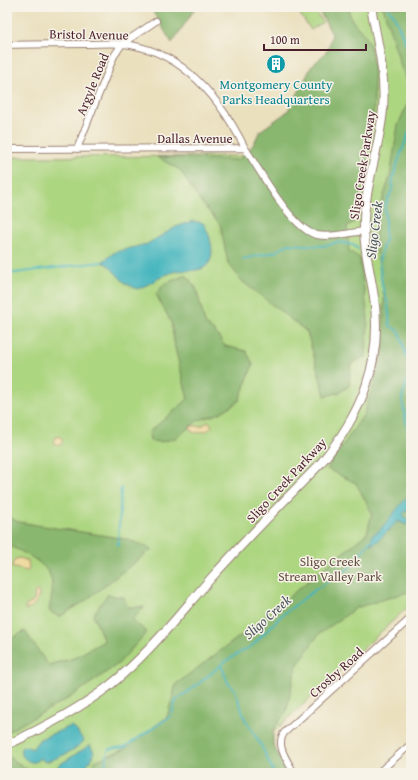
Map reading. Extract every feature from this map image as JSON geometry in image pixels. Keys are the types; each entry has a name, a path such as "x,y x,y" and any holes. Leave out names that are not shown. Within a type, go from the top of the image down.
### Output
{"street":[{"name":"Sligo Creek Parkway","path":"7,745 60,719 85,703 120,676 140,658 193,601 212,577 337,444 355,414 367,386 375,353 377,327 363,231 366,201 382,122 384,97 382,65 371,7"},
{"name":"Argyle Road","path":"78,149 108,69 122,44 156,21"},
{"name":"Bristol Avenue","path":"7,44 122,44 152,50 165,56 197,78 235,127 245,148"},
{"name":"Dallas Avenue","path":"7,149 245,148 274,193 295,221 304,229 317,235 363,231"},
{"name":"Crosby Road","path":"294,773 280,745 280,739 284,733 411,618"},
{"path":"378,773 411,744"}],"green space":[{"path":"150,7 196,7 172,43"},
{"path":"302,7 312,7 323,22 311,30 297,10"},
{"path":"317,7 349,7 351,18 367,38 369,43 373,63 374,83 371,135 357,221 347,226 349,251 360,258 368,318 366,356 351,364 349,386 338,393 325,396 307,332 242,281 228,263 220,224 199,200 180,170 157,157 239,160 253,145 260,131 287,112 311,67 328,50 332,34"},
{"name":"Sligo Creek Stream Valley Park","path":"328,7 411,7 411,604 266,739 283,773 7,773 7,157 251,156 255,147 350,42"},
{"path":"383,7 411,7 411,89 401,67"},
{"name":"Sligo Creek Stream Valley Park","path":"411,96 411,591 356,608 318,635 296,667 286,712 273,730 273,744 287,773 89,773 95,761 124,749 167,717 176,684 247,631 367,533 372,513 356,483 327,469 364,414 383,355 384,297 375,242 377,216 390,177 398,125"},
{"path":"186,275 196,288 205,323 215,332 225,346 246,351 253,364 239,401 220,413 197,421 176,438 161,442 150,441 149,432 188,399 175,348 171,322 156,294 164,284"},
{"path":"7,516 18,522 126,539 152,549 85,601 59,617 49,611 52,588 51,578 47,571 36,560 7,545"},
{"path":"107,595 124,597 127,607 144,607 132,620 147,632 118,664 71,697 7,732 7,641 25,631 48,665 74,658 104,641 93,615"},
{"path":"9,757 33,773 10,773 7,771 7,758"}],"sand":[{"path":"209,421 212,427 207,431 194,433 190,429 192,426 202,426"},
{"path":"56,437 60,437 62,441 60,445 56,445 54,443 54,439"},
{"path":"20,558 28,561 29,570 27,571 11,567 15,559"},
{"path":"37,590 39,594 36,601 31,608 26,610 25,607 34,601 35,592"}],"water":[{"path":"193,221 203,223 211,241 212,255 210,261 207,266 201,269 173,272 137,289 125,283 107,264 102,262 115,252 147,244 176,227"},
{"path":"411,492 411,507 403,514 409,523 406,525 398,521 378,541 371,545 372,535 379,531"},
{"path":"71,726 84,741 66,754 45,762 40,758 35,762 30,762 21,754 20,751 22,747 26,746 32,749 40,739"},
{"path":"90,745 94,752 93,757 80,773 61,773 58,766"}],"waterway":[{"name":"Sligo Creek","path":"387,7 394,15 411,56"},
{"name":"Sligo Creek","path":"411,127 393,177 392,190 385,206 385,239 379,260 382,285 388,304 390,326 399,331 410,368 402,399 411,449"},
{"path":"243,259 275,252 288,244 323,246 339,242 353,245 358,249"},
{"path":"7,274 102,262"},
{"path":"118,545 121,488"},
{"name":"Sligo Creek","path":"105,773 106,758 109,749 125,747 171,716 176,700 227,660 253,645 281,616 316,589 348,569 372,539"},
{"path":"221,665 228,683 235,690 245,719 261,745 274,773"}],"place":[{"name":"Montgomery County Parks Headquarters","path":"276,64"}]}
